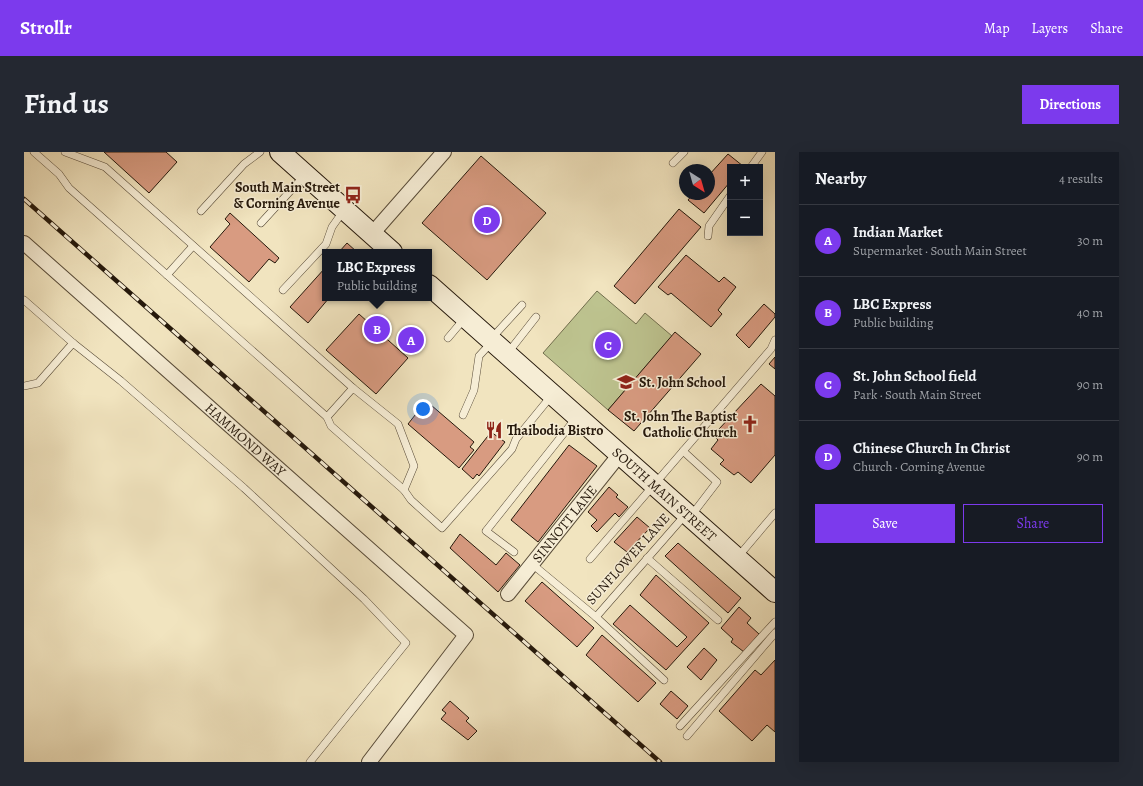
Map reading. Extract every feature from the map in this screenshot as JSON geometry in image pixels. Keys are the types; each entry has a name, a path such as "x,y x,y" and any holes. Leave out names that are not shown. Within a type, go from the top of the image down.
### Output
{"main road":[{"path":"280,152 389,249"},
{"name":"SOUTH MAIN STREET","path":"432,288 775,592"}],"street":[{"path":"372,234 444,152"},
{"name":"HAMMOND WAY","path":"24,243 466,635 369,762"},
{"name":"SINNOTT LANE","path":"508,594 620,454"}],"lane":[{"path":"34,152 58,174 69,188 327,417 331,426 404,490 410,500 442,528 512,450 516,439 553,394"},
{"path":"64,152 105,167 353,388 398,424 414,466 404,490"},
{"path":"201,211 244,164 260,152"},
{"path":"673,163 684,152"},
{"path":"753,164 762,152"},
{"path":"261,223 305,174"},
{"path":"708,236 709,226 727,200"},
{"path":"283,290 326,244 332,226 344,210"},
{"path":"167,275 193,246"},
{"path":"24,300 73,343 122,381 244,488 364,599 406,643 310,762"},
{"path":"497,345 522,305"},
{"path":"448,338 466,317"},
{"path":"463,415 474,390 479,356 536,317"},
{"path":"590,559 771,349 775,340"},
{"path":"24,386 38,383 73,343"},
{"path":"327,417 353,388"},
{"path":"514,552 486,531 578,416"},
{"name":"SUNFLOWER LANE","path":"532,564 596,617 717,482 683,451"},
{"path":"737,558 775,513"},
{"path":"648,558 718,620"},
{"path":"596,617 664,680"},
{"path":"680,726 775,622"},
{"path":"687,736 775,633"}],"green space":[{"name":"St. John School","path":"597,291 636,324 645,313 672,336 608,410 543,353"}],"building":[{"path":"104,152 166,152 177,162 149,193"},
{"path":"728,154 740,164 727,164 727,186 715,200 715,168"},
{"path":"481,156 546,213 487,280 422,223"},
{"path":"688,200 715,200 704,213"},
{"path":"679,209 701,227 635,304 614,286"},
{"path":"230,213 279,258 275,263 269,259 249,282 210,247 230,224 225,219"},
{"path":"347,243 354,249 342,249"},
{"path":"686,255 719,282 724,277 736,287 718,310 722,314 711,327 671,293 668,295 658,287"},
{"path":"322,271 322,301 326,301 308,323 290,307"},
{"path":"764,304 775,314 775,317 749,348 736,335"},
{"path":"359,314 408,358 376,394 326,350"},
{"path":"675,332 701,354 634,431 608,410"},
{"path":"775,357 775,369 769,364"},
{"path":"761,384 775,396 775,455 751,483 738,472 734,475 720,464 724,460 711,449 718,440 715,437 721,431 719,429"},
{"path":"423,405 428,409 431,405 474,442 470,447 474,450 459,468 408,424"},
{"path":"491,432 505,442 479,476 477,474 473,479 462,469"},
{"path":"569,445 597,466 538,542 511,520"},
{"path":"609,487 618,495 616,497 628,507 619,517 615,513 597,532 591,526 597,520 588,512"},
{"path":"637,517 650,528 627,552 614,542"},
{"path":"460,534 496,565 506,553 520,565 498,592 450,548"},
{"path":"678,543 741,598 728,613 665,556"},
{"path":"656,575 709,623 666,670 613,624 630,605 677,647 687,637 640,595"},
{"path":"542,582 594,628 577,647 525,601"},
{"path":"739,607 751,618 747,623 759,634 744,652 731,642 733,639 721,628"},
{"path":"602,635 656,683 638,702 586,655"},
{"path":"704,648 717,660 701,680 687,667"},
{"path":"775,660 775,732 767,725 752,741 719,711 755,670 761,675"},
{"path":"671,691 688,706 677,719 660,704"},
{"path":"450,701 469,718 466,721 477,731 468,740 441,719 446,713 442,710"}],"railway":[{"path":"24,199 660,762"}],"place":[{"name":"South Main Street & Corning Avenue","path":"353,195"},
{"name":"Chinese Church In Christ","path":"487,220"},
{"name":"LBC Express","path":"377,329"},
{"name":"Indian Market","path":"411,340"},
{"name":"St. John School field","path":"608,345"},
{"name":"St. John School","path":"626,382"},
{"name":"St. John The Baptist Catholic Church","path":"750,424"},
{"name":"Thaibodia Bistro","path":"494,430"}]}
